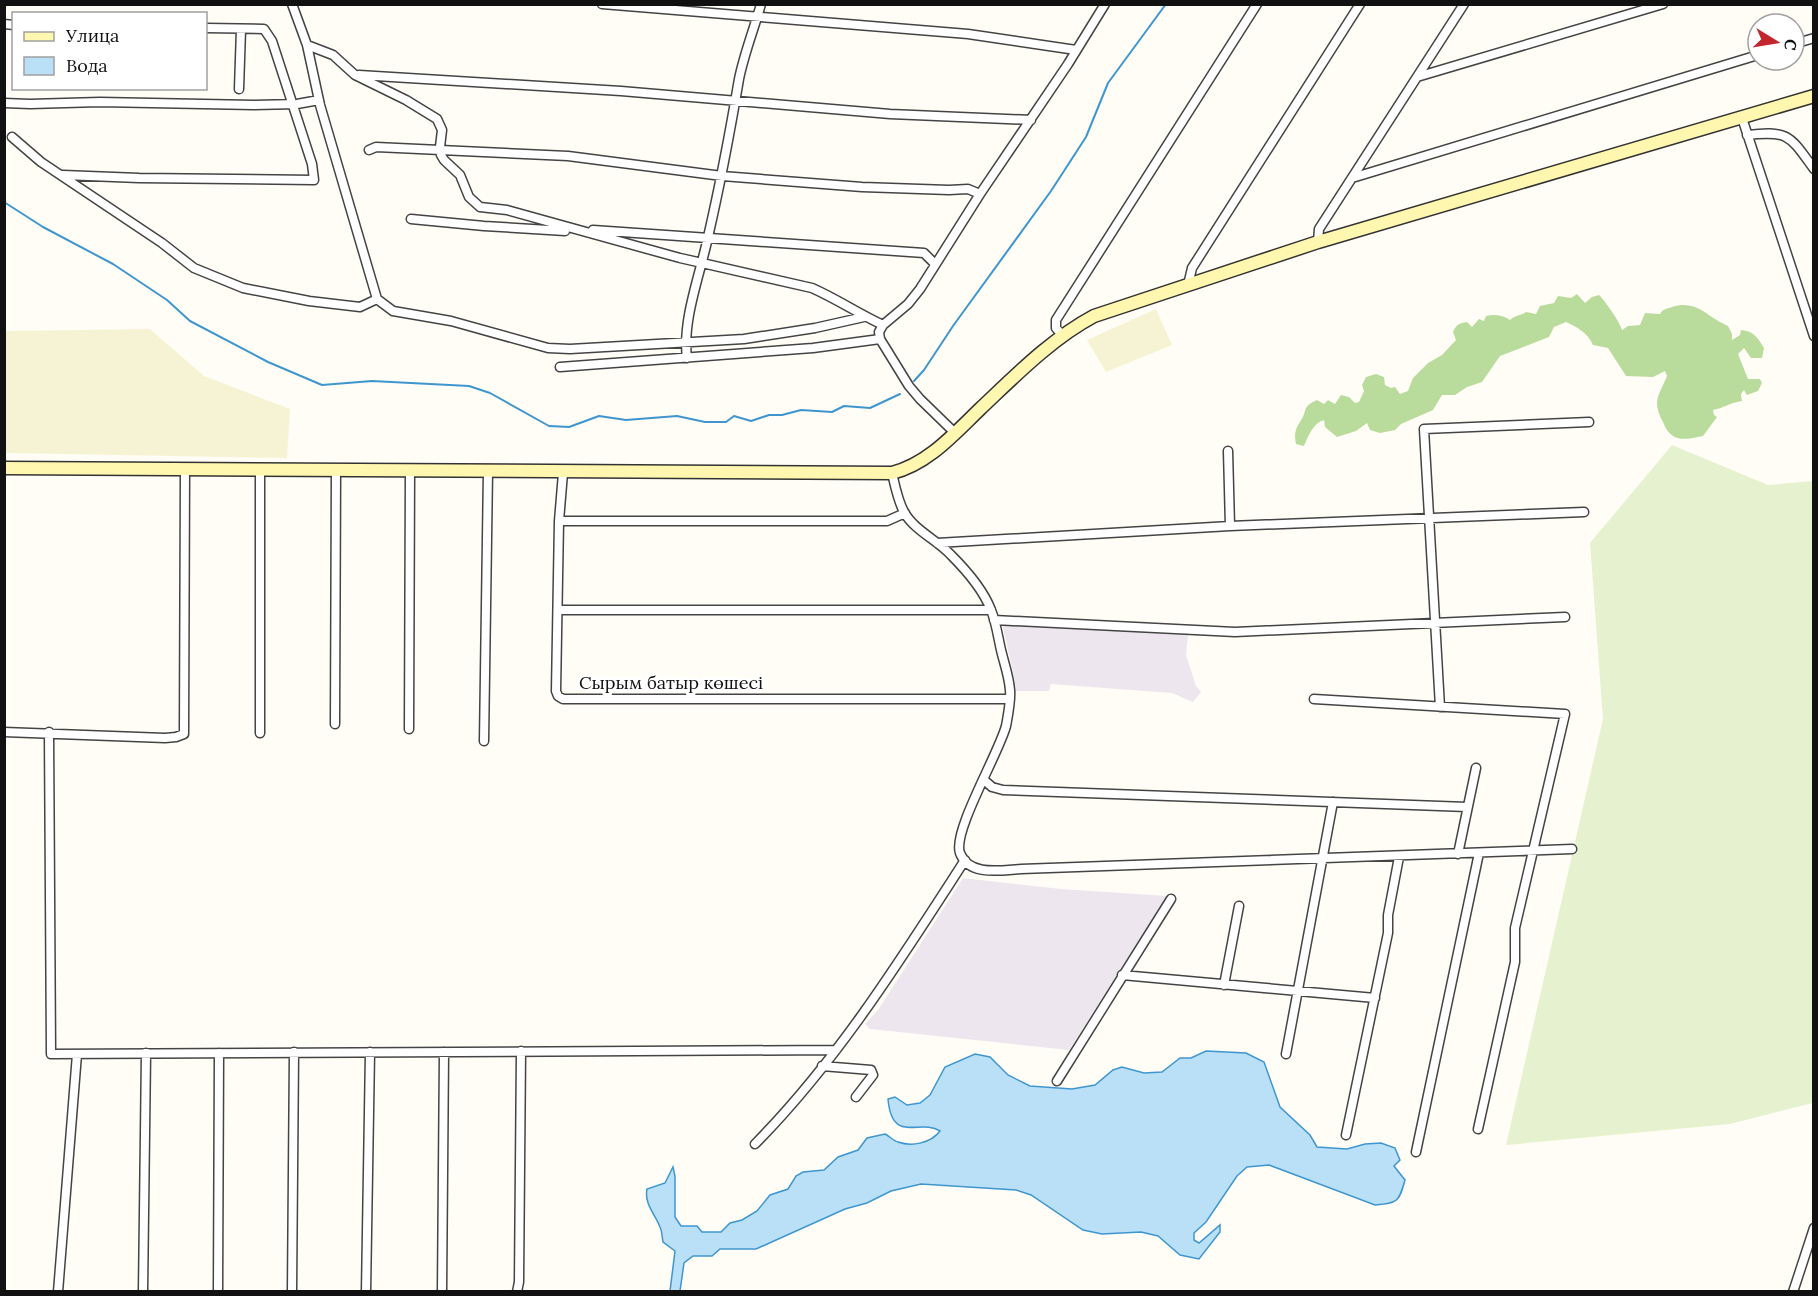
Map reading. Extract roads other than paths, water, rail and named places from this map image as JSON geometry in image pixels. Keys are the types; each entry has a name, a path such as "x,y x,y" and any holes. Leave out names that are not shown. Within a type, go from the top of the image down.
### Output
{"main road":[{"path":"4,468 892,473 923,460 1063,336 1094,316 1318,243 1814,96"}],"street":[{"path":"292,4 307,45 319,100 377,299 393,311 451,321 548,348 570,349 685,344 789,333 864,317"},
{"path":"602,4 968,34 1076,50"},
{"path":"687,358 685,344 722,176 740,79 752,29 761,4"},
{"path":"955,433 909,386 880,339 879,332 883,325 908,304 920,289 1105,4"},
{"path":"1063,336 1056,328 1056,320 1257,4"},
{"path":"1188,285 1192,268 1360,4"},
{"path":"1318,243 1319,229 1464,4"},
{"path":"1417,77 1663,4"},
{"path":"63,176 314,180 312,164 293,104 272,41 264,29 207,28"},
{"path":"239,89 241,29"},
{"path":"307,45 333,55 355,75 406,100 437,119 442,130 440,152 444,160 460,175 469,196 480,207 513,212 702,263 812,288 883,325"},
{"path":"1352,178 1746,59"},
{"path":"355,75 500,83 890,114 1031,120"},
{"path":"4,103 293,104 319,100"},
{"path":"1742,118 1814,336"},
{"path":"1747,135 1770,133 1784,135 1797,145 1814,169"},
{"path":"12,137 40,162 162,243 194,268 243,288 309,301 360,307 377,299"},
{"path":"369,150 376,147 440,152 568,156 722,176 862,187 968,189 980,194"},
{"path":"411,219 484,226 592,230 924,253 935,264"},
{"path":"560,367 813,348 880,339"},
{"path":"1440,706 1424,429 1589,422"},
{"path":"1228,451 1230,526"},
{"path":"4,732 165,738 183,734 185,469"},
{"path":"260,469 260,733"},
{"path":"335,724 336,469"},
{"path":"409,729 410,470"},
{"path":"484,741 488,471"},
{"name":"Сырым батыр көшесі","path":"563,472 559,521 556,691 563,699 1010,699"},
{"path":"892,473 904,513 967,572 981,590 992,610 1008,680 1010,699 1006,726 959,841 960,852 965,860 976,868 989,872 1033,868 1399,857 1572,849"},
{"path":"937,543 1230,526 1584,512"},
{"path":"559,521 886,521 904,513"},
{"path":"558,610 992,610"},
{"path":"994,620 1235,632 1565,617"},
{"path":"1314,699 1564,714 1515,928 1515,962 1478,1129"},
{"path":"49,732 51,1054 836,1050"},
{"path":"1458,854 1476,768"},
{"path":"984,780 992,787 1003,790 1467,807"},
{"path":"1286,1054 1333,802"},
{"path":"1416,1152 1479,853"},
{"path":"1346,1135 1388,933 1388,915 1399,857"},
{"path":"755,1144 776,1123 836,1050 881,990 965,860"},
{"path":"1057,1081 1171,899"},
{"path":"1224,985 1239,906"},
{"path":"1122,975 1375,998"},
{"path":"518,1291 521,1051"},
{"path":"366,1292 370,1052"},
{"path":"442,1292 444,1052"},
{"path":"143,1292 146,1053"},
{"path":"218,1292 219,1053"},
{"path":"292,1292 294,1053"},
{"path":"58,1292 77,1054"},
{"path":"822,1066 871,1070 873,1076 856,1097"},
{"path":"1793,1292 1814,1228"}],"water":[{"path":"1206,1051 1246,1053 1264,1062 1280,1107 1310,1135 1317,1147 1347,1149 1381,1143 1395,1148 1400,1160 1394,1166 1405,1180 1399,1197 1393,1202 1375,1205 1269,1165 1247,1167 1237,1176 1206,1222 1194,1233 1194,1240 1199,1243 1220,1225 1220,1232 1199,1259 1180,1255 1158,1236 1141,1232 1102,1234 1083,1230 1031,1195 1016,1190 921,1184 891,1191 867,1203 845,1209 756,1249 720,1249 712,1256 693,1256 684,1263 680,1291 670,1291 675,1251 663,1242 661,1229 648,1204 646,1194 647,1189 665,1183 673,1167 675,1217 681,1226 697,1226 702,1232 721,1232 730,1223 742,1220 757,1211 770,1195 788,1189 796,1176 803,1172 824,1170 838,1157 858,1150 867,1138 885,1134 896,1141 909,1144 921,1143 932,1138 940,1131 932,1128 901,1126 895,1122 888,1099 895,1097 907,1105 920,1103 930,1095 945,1067 975,1054 990,1057 1008,1075 1030,1086 1072,1089 1095,1085 1113,1070 1122,1067 1144,1073 1162,1072 1180,1058 1191,1058"}],"waterway":[{"path":"914,381 1051,191 1086,137 1108,83 1166,4"},
{"path":"4,202 43,227 113,264 167,300 190,321 268,362 322,385 372,381 469,386 490,393 549,426 569,427 599,416 626,420 677,416 705,422 726,422 734,416 751,421 769,415 782,415 801,410 832,412 844,406 870,408 900,394"}]}
